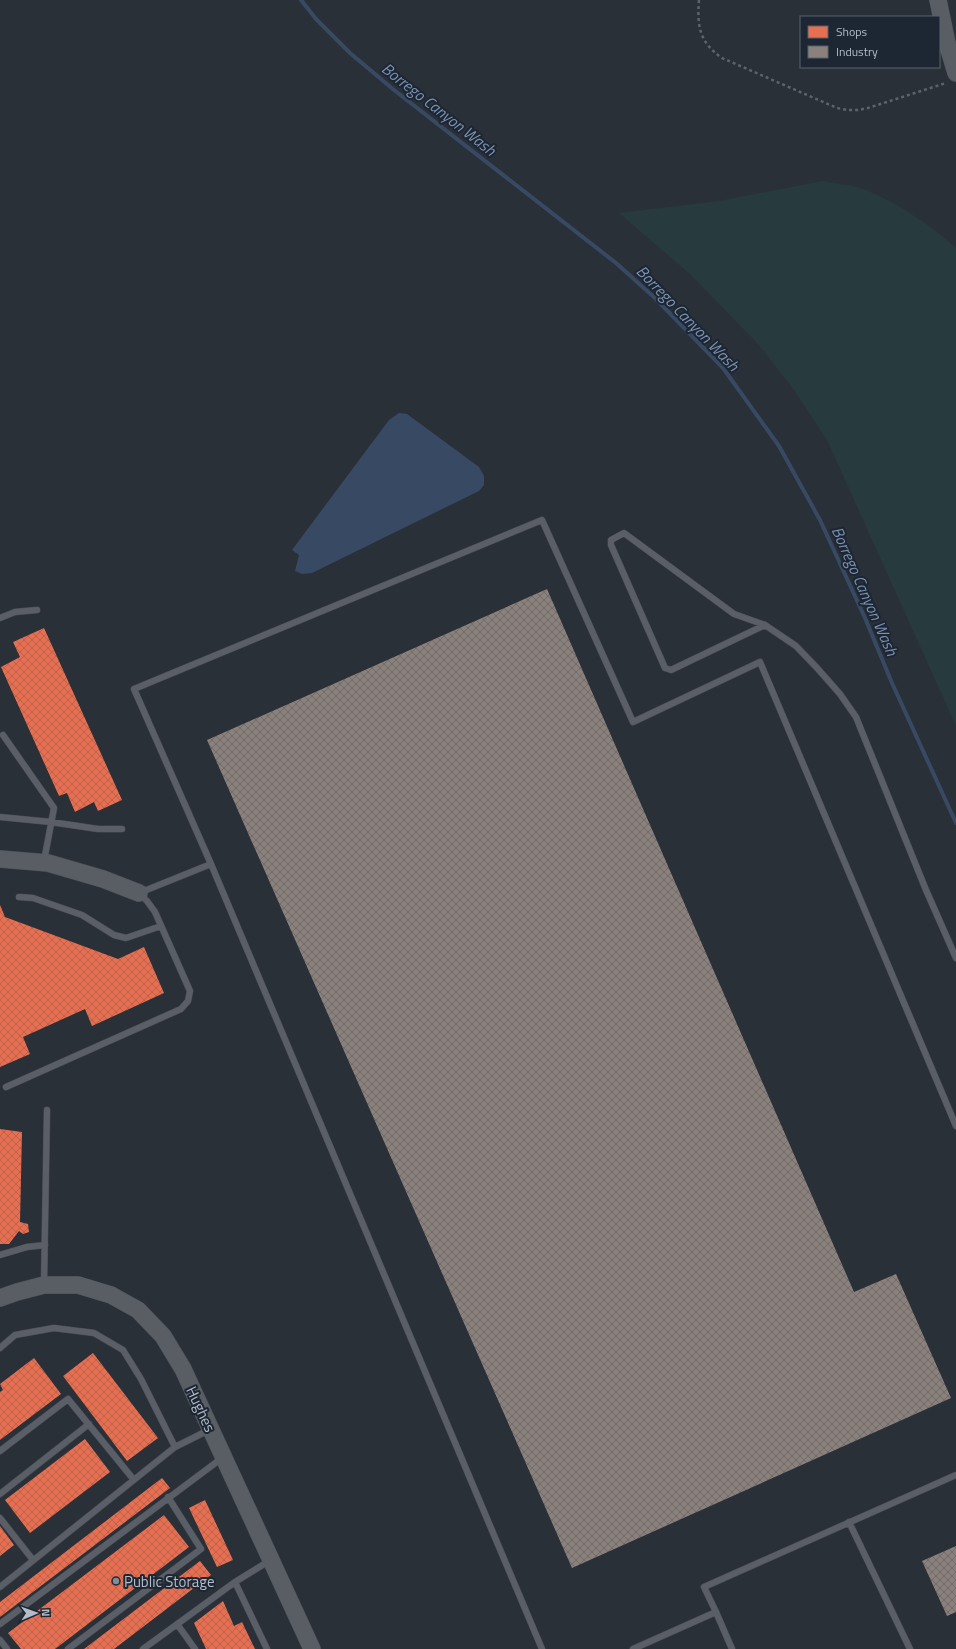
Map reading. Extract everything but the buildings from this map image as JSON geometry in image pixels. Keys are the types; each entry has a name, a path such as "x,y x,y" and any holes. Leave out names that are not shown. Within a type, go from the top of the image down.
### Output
{"street":[{"path":"938,0 947,42 952,78"},
{"path":"0,860 44,862 103,879 139,893"},
{"name":"Hughes","path":"0,1298 44,1285 78,1285 111,1295 138,1310 163,1336 183,1369 312,1649"}],"lane":[{"path":"542,1649 211,864 134,689 542,520 633,722 760,662 956,1126"},
{"path":"765,625 671,670 666,668 611,546 611,540 624,533 734,614 765,625 796,646 840,694 856,717 926,890 956,958"},
{"path":"0,618 15,612 37,610"},
{"path":"1,736 54,808 44,862"},
{"path":"0,817 52,822 98,829 122,829"},
{"path":"6,1087 181,1009 188,1000 190,991 161,926 147,901 139,893 211,864"},
{"path":"19,897 33,898 82,915 114,934 126,938 161,926"},
{"path":"44,1285 47,1110"},
{"path":"0,1255 27,1247 45,1245"},
{"path":"0,1348 15,1335 54,1328 94,1333 123,1350 141,1378 175,1447"},
{"path":"0,1451 68,1399 134,1480"},
{"path":"0,1494 88,1424"},
{"path":"0,1587 175,1447 210,1429"},
{"path":"0,1624 223,1457"},
{"path":"732,1649 704,1586 956,1475"},
{"path":"68,1649 201,1549 168,1497"},
{"path":"0,1518 33,1560"},
{"path":"849,1522 910,1649"},
{"path":"143,1649 235,1582 271,1560"},
{"path":"235,1582 267,1649"},
{"path":"633,1649 716,1612"},
{"path":"177,1624 195,1649"},
{"path":"0,1640 6,1649"}],"path":[{"path":"698,0 698,24 701,35 713,52 722,58 836,108 858,110 952,78"}],"green space":[{"path":"822,181 856,187 895,204 935,230 956,248 956,726 827,440 794,390 758,344 691,275 619,213 719,201"}],"water":[{"path":"399,413 407,414 479,467 484,476 484,485 479,491 312,573 302,574 295,571 299,555 292,550 389,420"}],"waterway":[{"name":"Borrego Canyon Wash","path":"301,0 316,19 350,53 394,90 616,263 655,298 723,368 779,446 820,520 956,823"}],"place":[{"name":"Public Storage","path":"116,1581"}]}
